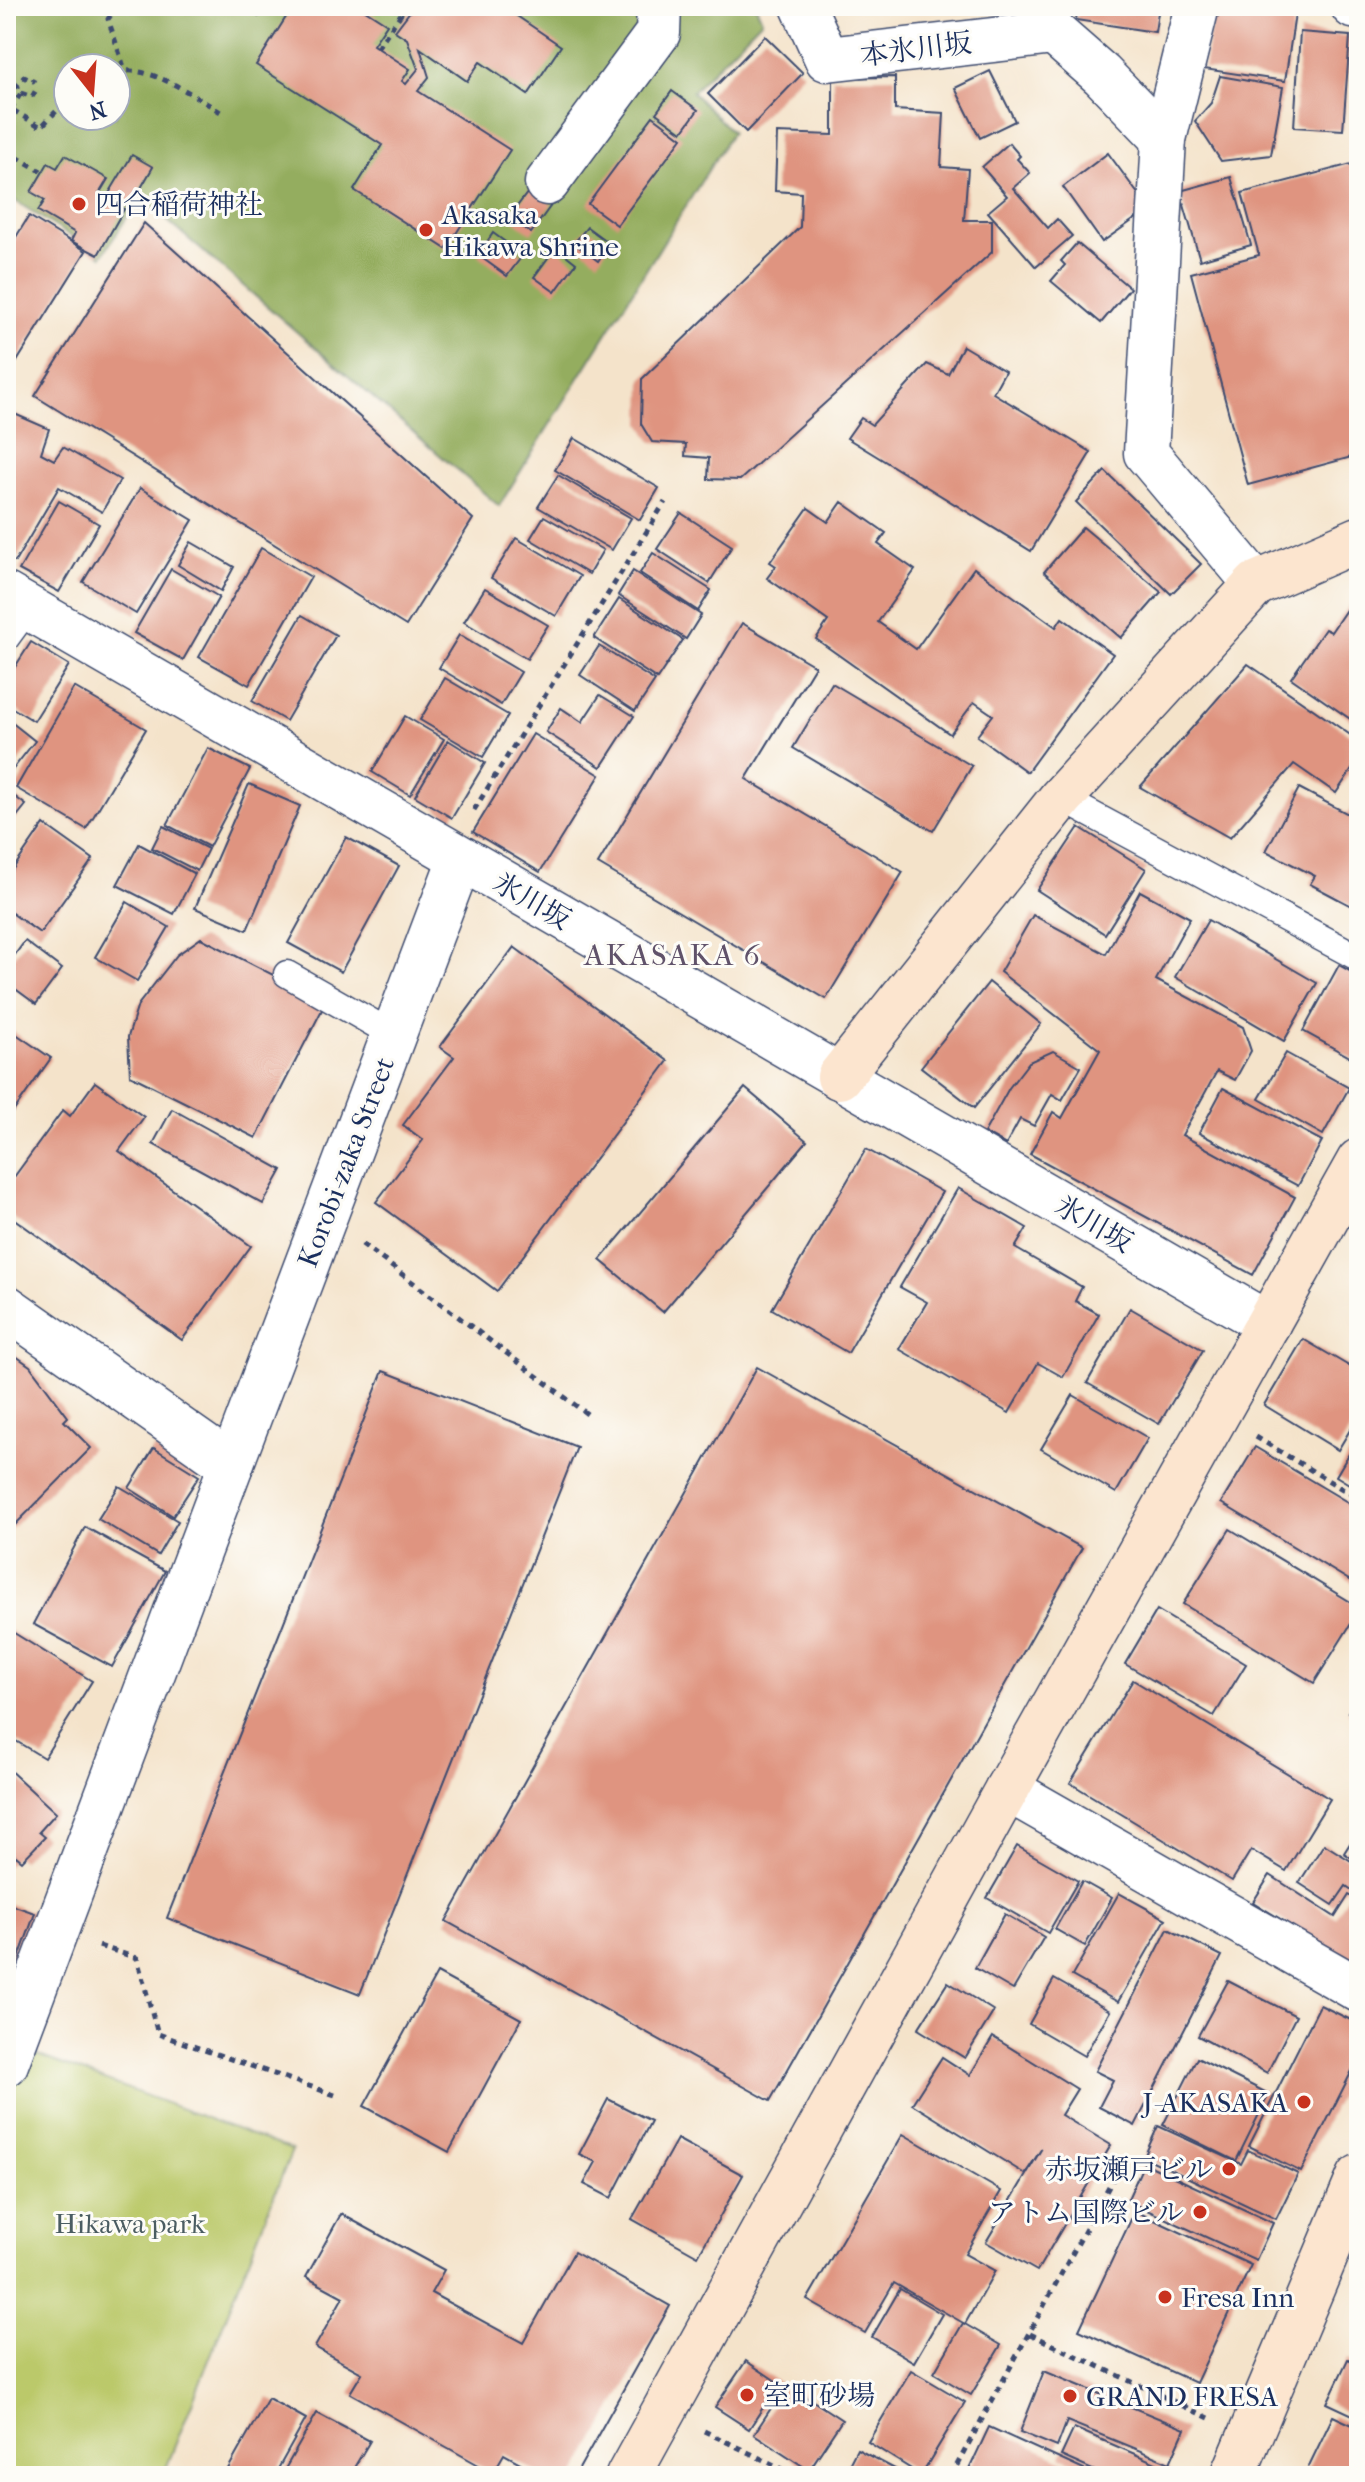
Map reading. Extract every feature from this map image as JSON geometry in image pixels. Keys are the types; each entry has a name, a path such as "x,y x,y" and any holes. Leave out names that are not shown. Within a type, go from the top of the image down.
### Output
{"street":[{"path":"547,183 658,33 659,6"},
{"name":"本氷川坂","path":"803,6 827,59 1054,33 1102,75 1164,139"},
{"path":"1197,6 1164,139 1146,453 1256,584"},
{"path":"1353,6 1359,7"},
{"path":"839,1077 1061,798 1256,584 1359,539"},
{"name":"氷川坂","path":"13,613 454,855 1268,1324"},
{"name":"Korobi-zaka Street","path":"6,2064 394,1035 454,855"},
{"path":"628,2476 1007,1789 1359,1161"},
{"path":"6,1307 231,1465"},
{"path":"1007,1789 1359,1990"},
{"path":"1233,2476 1359,2177"}],"lane":[{"path":"1061,798 1359,958"},
{"path":"287,974 394,1035"}],"path":[{"path":"118,6 108,19 119,52"},
{"path":"245,6 265,19"},
{"path":"377,48 401,14 390,6"},
{"path":"132,72 164,79 224,114"},
{"path":"21,93 17,85 24,77 34,79"},
{"path":"21,93 35,96"},
{"path":"6,117 21,93"},
{"path":"11,109 41,127 52,116"},
{"path":"6,151 41,171"},
{"path":"454,855 665,502"},
{"path":"325,1216 591,1417"},
{"path":"1217,1414 1359,1499"},
{"path":"56,1932 137,1958 158,2034 335,2095"},
{"path":"951,2476 1119,2168"},
{"path":"1030,2334 1210,2418"},
{"path":"663,2412 797,2476"}],"green space":[{"name":"Akasaka Hikawa Shrine","path":"6,6 756,6 762,20 692,92 732,132 499,506 140,197 102,256 6,195"},
{"name":"Hikawa park","path":"26,2051 292,2150 163,2476 6,2476 6,2105"}],"building":[{"path":"293,6 359,6 387,24 373,45 410,69 402,81 406,84 418,69 407,39 395,31 414,6 519,6 514,14 561,46 528,95 480,62 467,81 420,48 429,77 418,91 510,150 446,249 354,190 382,145 256,65"},
{"path":"1078,6 1159,6 1155,32 1076,20"},
{"path":"1214,6 1242,6 1295,14 1285,81 1204,69"},
{"path":"1300,32 1350,36 1343,130 1294,127"},
{"path":"765,36 803,73 746,132 708,94"},
{"path":"990,71 1015,121 980,138 955,88"},
{"path":"1220,76 1283,87 1271,155 1221,161 1195,121 1211,103"},
{"path":"895,77 895,110 944,113 941,167 968,169 964,220 992,220 992,252 740,480 708,479 709,458 685,456 686,444 652,442 641,424 642,379 800,227 801,193 775,191 777,133 833,135 833,78"},
{"path":"672,91 698,110 682,132 656,113"},
{"path":"653,116 682,138 617,225 588,204"},
{"path":"1009,143 1020,156 1017,159 1030,173 1013,188 1048,228 1057,219 1072,236 1036,267 988,212 1007,196 982,167"},
{"path":"1108,153 1149,209 1102,242 1063,187"},
{"name":"四合稲荷神社","path":"65,155 108,179 99,194 124,209 98,255 71,241 75,233 38,211 45,200 31,192 48,163 57,168"},
{"path":"132,155 153,167 130,207 108,195"},
{"path":"1359,162 1359,455 1248,485 1191,273 1259,255 1242,193"},
{"path":"1231,177 1251,245 1200,260 1180,191"},
{"path":"531,188 552,204 531,233 509,217"},
{"path":"29,216 86,251 6,379 6,253"},
{"path":"144,223 473,519 406,626 35,396"},
{"path":"587,227 610,244 598,261 574,243"},
{"path":"493,233 523,255 507,276 478,255"},
{"path":"1077,243 1130,288 1101,323 1051,281 1065,265 1061,261"},
{"path":"556,247 576,263 555,292 534,277"},
{"path":"963,346 1005,371 993,393 1091,452 1031,551 847,438 861,418 872,425 927,364 948,374"},
{"path":"10,412 49,429 41,453 54,460 63,447 120,480 102,512 59,487 15,562 6,557 6,420"},
{"path":"574,438 659,488 640,520 555,470"},
{"path":"1105,471 1201,564 1171,594 1076,502"},
{"path":"558,475 631,518 612,550 538,507"},
{"path":"140,488 193,520 136,614 83,582"},
{"path":"59,501 99,524 59,592 19,570"},
{"path":"842,502 886,533 878,544 915,570 878,622 916,649 974,568 1056,627 1062,618 1113,654 1027,772 977,736 993,715 974,702 950,734 816,639 828,621 767,578 776,566 770,562 808,508 828,522"},
{"path":"681,513 732,546 709,583 657,549"},
{"path":"544,516 603,550 589,574 530,539"},
{"path":"1083,527 1161,592 1121,638 1044,572"},
{"path":"516,538 580,576 556,616 491,578"},
{"path":"191,542 234,567 221,591 178,565"},
{"path":"261,548 311,577 249,685 199,657"},
{"path":"653,553 711,590 698,611 640,573"},
{"path":"171,569 219,597 183,660 134,633"},
{"path":"633,571 701,615 686,639 618,595"},
{"path":"485,588 548,625 527,659 464,622"},
{"path":"619,599 683,640 657,679 594,638"},
{"path":"1352,601 1359,603 1359,725 1291,678 1325,629 1331,632"},
{"path":"302,615 336,635 286,721 252,701"},
{"path":"742,623 815,666 746,779 903,872 826,999 598,864"},
{"path":"459,635 521,672 501,705 439,668"},
{"path":"31,642 69,665 34,721 6,704 6,681"},
{"path":"599,646 655,681 635,711 580,675"},
{"path":"1248,664 1359,741 1359,759 1336,793 1294,764 1230,838 1140,787"},
{"path":"445,678 508,715 483,757 420,720"},
{"path":"832,683 972,766 933,831 793,748"},
{"path":"74,687 146,729 86,829 16,788"},
{"path":"600,695 634,716 601,767 546,732 561,708 582,722"},
{"path":"405,716 444,739 410,795 372,772"},
{"path":"6,718 35,741 6,778"},
{"path":"533,734 600,775 540,872 473,832"},
{"path":"448,740 485,763 452,818 415,796"},
{"path":"208,748 250,769 209,847 167,825"},
{"path":"249,784 300,806 247,930 195,908"},
{"path":"1299,788 1348,814 1359,794 1359,910 1310,884 1315,876 1266,851"},
{"path":"6,790 26,805 6,830"},
{"path":"44,824 93,859 40,933 6,909 6,879"},
{"path":"163,826 208,849 197,871 152,848"},
{"path":"1079,827 1146,869 1105,934 1037,890"},
{"path":"346,837 399,866 341,972 288,943"},
{"path":"139,844 195,874 174,914 117,885"},
{"path":"1140,891 1190,918 1156,980 1243,1027 1251,1051 1235,1080 1217,1071 1182,1135 1295,1197 1253,1275 1030,1154 1053,1112 1062,1118 1100,1050 1000,972 1033,915 1106,954"},
{"path":"127,902 169,927 137,981 95,957"},
{"path":"1208,920 1317,983 1284,1041 1175,977"},
{"path":"201,938 326,1002 256,1138 130,1075 128,1037 138,1005 177,955"},
{"path":"25,941 62,969 36,1004 6,982 6,967"},
{"path":"514,947 668,1061 497,1291 376,1202 423,1140 403,1125 454,1057 440,1047"},
{"path":"1339,965 1359,976 1359,1062 1303,1031"},
{"path":"989,982 1041,1024 974,1108 921,1067"},
{"path":"6,1027 51,1058 13,1112 6,1107"},
{"path":"1053,1051 1081,1067 1062,1100 1052,1094 1034,1126 1020,1119 1006,1145 984,1133 1009,1088 1029,1062"},
{"path":"1286,1053 1349,1088 1323,1135 1259,1099"},
{"path":"95,1082 144,1117 119,1151 251,1246 182,1340 6,1213 6,1188 63,1110 70,1116"},
{"path":"745,1088 807,1141 663,1312 600,1260"},
{"path":"1223,1088 1322,1141 1298,1186 1199,1133"},
{"path":"172,1109 282,1170 263,1204 153,1144"},
{"path":"866,1149 942,1192 848,1353 772,1309"},
{"path":"958,1188 1027,1228 1015,1248 1082,1287 1075,1301 1099,1314 1063,1377 1038,1363 1009,1413 899,1349 927,1302 900,1287"},
{"path":"1130,1308 1203,1350 1159,1424 1087,1383"},
{"path":"1303,1339 1359,1372 1359,1415 1338,1450 1264,1405"},
{"path":"6,1349 30,1366 68,1417 64,1421 91,1448 6,1534"},
{"path":"757,1367 1082,1548 770,2101 446,1921"},
{"path":"383,1371 577,1447 360,1994 167,1918"},
{"path":"1073,1395 1148,1438 1116,1493 1041,1449"},
{"path":"1359,1437 1359,1490 1336,1476"},
{"path":"1255,1447 1359,1509 1359,1586 1221,1503"},
{"path":"154,1448 199,1476 173,1516 129,1488"},
{"path":"119,1486 178,1521 158,1555 98,1519"},
{"path":"85,1527 165,1571 112,1667 33,1624"},
{"path":"1230,1529 1359,1607 1314,1683 1183,1604"},
{"path":"1157,1610 1246,1664 1214,1716 1125,1664"},
{"path":"6,1628 92,1681 44,1758 6,1735"},
{"path":"1133,1680 1330,1799 1286,1871 1251,1850 1232,1881 1070,1783"},
{"path":"1359,1696 1359,1719 1348,1712"},
{"path":"6,1767 56,1813 39,1832 45,1837 22,1861 16,1856 6,1867"},
{"path":"1359,1829 1359,1863 1344,1853"},
{"path":"1324,1844 1359,1866 1359,1895 1346,1886 1333,1905 1299,1883"},
{"path":"1017,1846 1078,1881 1048,1933 987,1898"},
{"path":"1270,1875 1335,1917 1349,1895 1359,1901 1359,1968 1253,1902"},
{"path":"1082,1881 1112,1898 1085,1946 1055,1929"},
{"path":"1119,1893 1166,1919 1118,2002 1072,1976"},
{"path":"6,1903 35,1913 6,1994"},
{"path":"1005,1914 1044,1937 1013,1990 975,1968"},
{"path":"1168,1929 1222,1956 1135,2126 1099,2107 1113,2080 1095,2071"},
{"path":"437,1973 521,2019 449,2152 364,2106"},
{"path":"1054,1979 1110,2011 1084,2056 1029,2024"},
{"path":"1228,1981 1296,2016 1267,2073 1198,2036"},
{"path":"948,1982 994,2011 965,2058 918,2029"},
{"name":"J-AKASAKA","path":"1320,2005 1359,2024 1359,2057 1301,2172 1249,2146"},
{"path":"993,2037 1077,2089 1061,2115 1111,2145 1037,2271 986,2242 1042,2148 1025,2174 912,2104 942,2057 970,2075"},
{"path":"1197,2058 1269,2094 1236,2161 1163,2125"},
{"path":"608,2099 651,2121 611,2198 584,2184 596,2162 579,2154"},
{"name":"赤坂瀬戸ビル","path":"1158,2126 1241,2164 1248,2150 1298,2174 1276,2219 1144,2157"},
{"path":"903,2134 1001,2191 965,2254 995,2271 965,2324 894,2283 865,2333 807,2300"},
{"path":"677,2139 743,2175 698,2256 632,2219"},
{"name":"アトム国際ビル","path":"1144,2163 1273,2223 1256,2260 1127,2201"},
{"name":"Fresa Inn","path":"1135,2211 1251,2265 1196,2383 1079,2330"},
{"path":"341,2214 444,2270 431,2293 523,2343 574,2252 670,2306 575,2476 544,2476 504,2454 493,2473 350,2393 362,2373 315,2347 343,2297 306,2277"},
{"path":"900,2289 942,2314 914,2362 872,2337"},
{"path":"963,2323 1001,2345 971,2395 934,2373"},
{"path":"1348,2359 1359,2364 1359,2418 1327,2403"},
{"name":"室町砂場","path":"746,2361 779,2383 749,2429 715,2407"},
{"path":"911,2370 965,2402 921,2475 868,2442"},
{"name":"GRAND FRESA","path":"1044,2371 1185,2429 1170,2463 1067,2421 1057,2447 1020,2432"},
{"path":"787,2384 842,2420 809,2470 754,2434"},
{"path":"268,2398 306,2419 274,2476 224,2476"},
{"path":"317,2413 370,2441 349,2476 281,2476"},
{"path":"1333,2416 1359,2428 1359,2476 1305,2474"},
{"path":"989,2427 1097,2476 966,2476"},
{"path":"1074,2428 1170,2469 1167,2476 1106,2476 1061,2456"},
{"path":"857,2449 908,2476 843,2476"}],"place":[{"name":"四合稲荷神社","path":"79,204"},
{"name":"Akasaka Hikawa Shrine","path":"426,230"},
{"name":"J-AKASAKA","path":"1304,2102"},
{"name":"赤坂瀬戸ビル","path":"1229,2169"},
{"name":"アトム国際ビル","path":"1200,2212"},
{"name":"Fresa Inn","path":"1165,2297"},
{"name":"室町砂場","path":"747,2395"},
{"name":"GRAND FRESA","path":"1070,2396"}],"district":[{"name":"AKASAKA 6","path":"673,955"}]}
